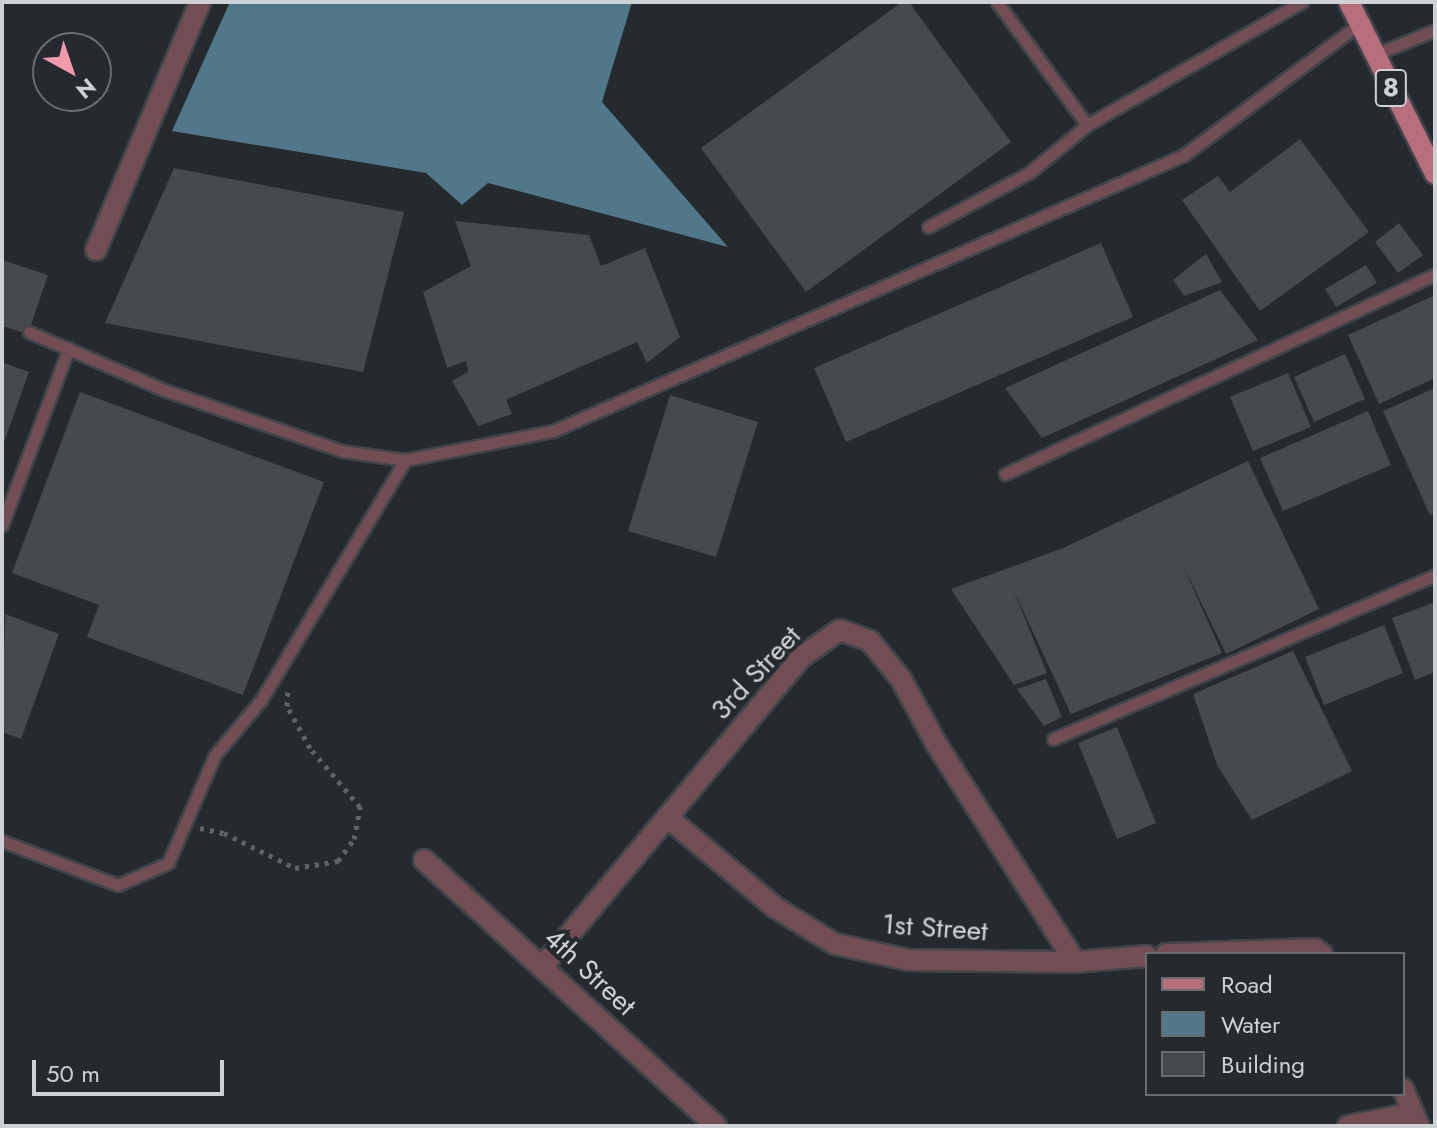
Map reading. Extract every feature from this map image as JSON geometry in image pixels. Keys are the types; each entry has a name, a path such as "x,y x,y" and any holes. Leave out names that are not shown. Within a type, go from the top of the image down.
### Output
{"main road":[{"name":"8","path":"1349,2 1374,55 1429,147 1435,174"}],"street":[{"path":"96,250 200,2"},
{"name":"3rd Street","path":"543,966 801,657 840,630 870,641 901,679 937,745 1075,962"},
{"name":"1st Street","path":"667,817 776,908 835,944 908,960 1075,962 1145,956"},
{"name":"4th Street","path":"424,860 716,1126"},
{"path":"1226,952 1315,949 1319,952"},
{"path":"1348,1126 1416,1119 1405,1094"}],"lane":[{"path":"997,2 1087,125"},
{"path":"928,227 1030,172 1087,125 1302,2"},
{"path":"29,332 164,390 342,451 405,460 553,431 1184,155 1359,24"},
{"path":"1374,55 1435,30"},
{"path":"1005,474 1435,274"},
{"path":"2,525 69,348"},
{"path":"2,841 118,885 168,863 215,755 281,669 405,460"},
{"path":"1053,739 1435,575"}],"path":[{"path":"183,831 206,827 295,868 338,861 354,839 360,807 293,720 281,669"}],"water":[{"path":"230,2 632,2 602,102 728,247 488,183 462,205 426,173 172,131"}],"building":[{"path":"902,2 909,2 1011,142 806,292 701,148"},
{"path":"1300,139 1369,232 1260,311 1182,200 1218,176 1230,192"},
{"path":"174,168 404,212 363,372 105,323"},
{"path":"455,221 589,235 601,266 645,248 680,337 647,363 637,342 506,400 512,414 478,426 452,381 468,372 466,361 447,368 423,292 471,266"},
{"path":"1399,223 1423,255 1398,273 1375,242"},
{"path":"1101,243 1133,317 846,442 814,368"},
{"path":"1206,254 1222,282 1184,296 1173,280"},
{"path":"2,260 48,275 28,334 2,326"},
{"path":"1366,265 1377,283 1336,307 1325,289"},
{"path":"1220,290 1258,340 1042,438 1005,388"},
{"path":"1435,295 1435,378 1379,404 1348,335"},
{"path":"1345,354 1365,399 1314,422 1294,377"},
{"path":"2,362 29,372 2,448"},
{"path":"1288,373 1311,427 1253,451 1230,397"},
{"path":"1435,388 1435,512 1430,515 1383,411"},
{"path":"80,392 324,482 243,695 87,637 99,605 12,573"},
{"path":"670,395 758,422 716,557 628,531"},
{"path":"1368,411 1391,465 1283,511 1260,458"},
{"path":"1248,461 1319,609 1226,654 1181,561 1222,653 1071,714 1013,589 1047,673 1014,685 951,589 1063,548"},
{"path":"1435,602 1435,672 1415,680 1392,618"},
{"path":"5,614 59,634 21,739 2,732"},
{"path":"1384,625 1403,673 1324,705 1305,657"},
{"path":"1293,651 1352,771 1252,820 1217,765 1193,694"},
{"path":"1046,679 1062,717 1044,726 1017,689"},
{"path":"1117,727 1156,823 1117,839 1078,743"}]}
